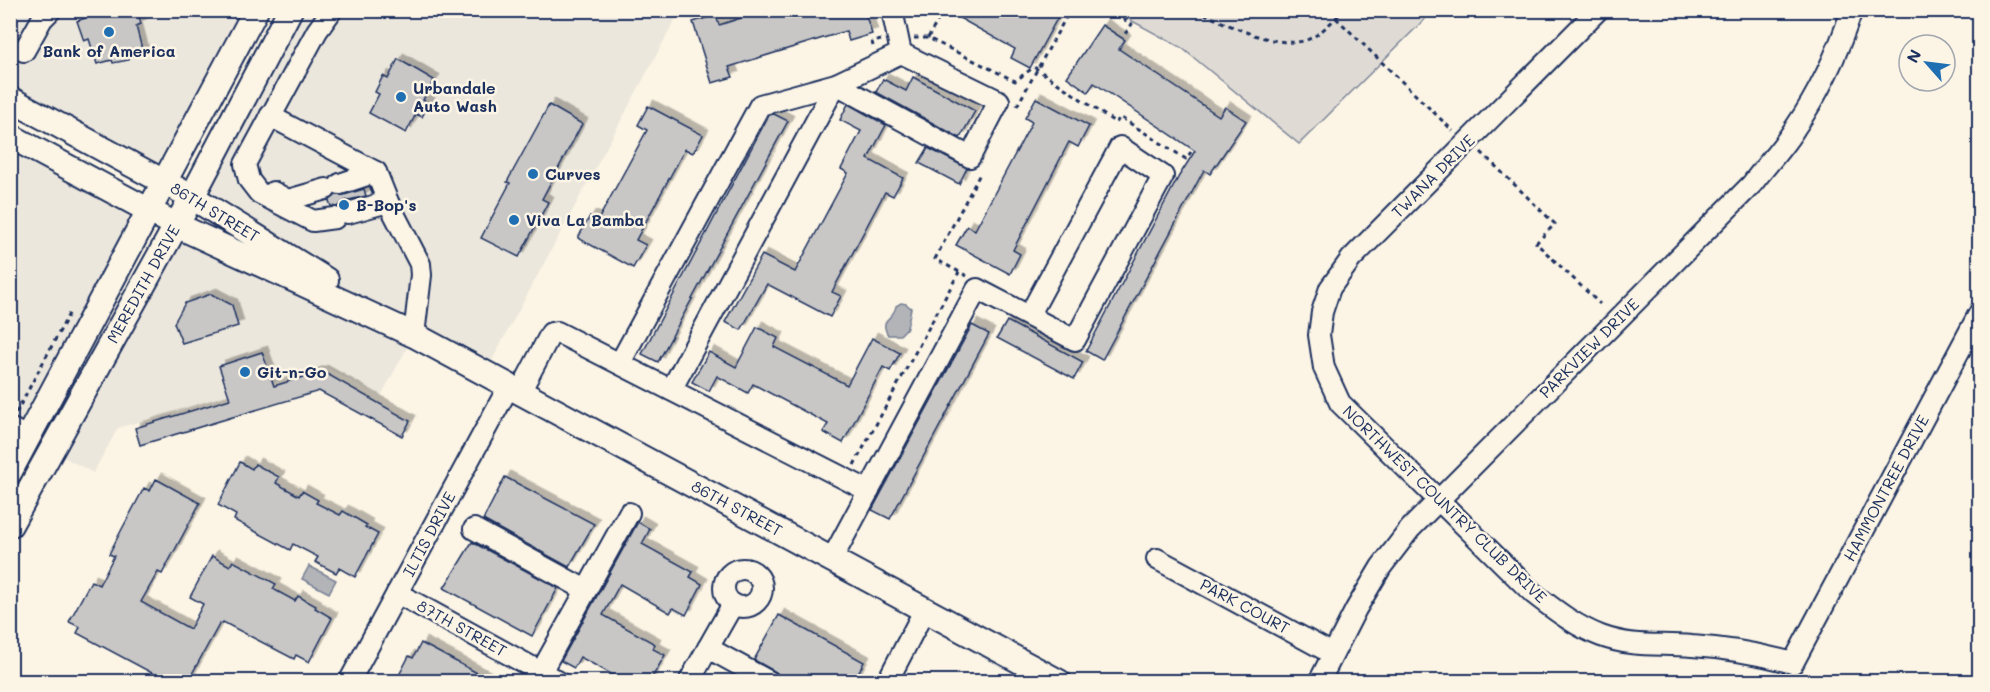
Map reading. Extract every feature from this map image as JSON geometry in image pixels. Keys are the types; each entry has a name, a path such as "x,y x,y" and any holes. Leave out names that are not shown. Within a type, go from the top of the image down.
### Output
{"main road":[{"name":"MEREDITH DRIVE","path":"10,471 19,433 164,182 256,10"},
{"name":"MEREDITH DRIVE","path":"10,525 192,197 290,10"},
{"name":"86TH STREET","path":"10,99 192,197 414,335 1059,681"},
{"name":"86TH STREET","path":"10,136 176,225 414,335"}],"street":[{"path":"24,51 42,19 51,10"},
{"path":"333,10 316,30 245,164 249,180 259,193 313,221 388,202"},
{"path":"836,84 970,158 999,101 900,45 892,10"},
{"name":"TWANA DRIVE","path":"1324,368 1319,335 1322,312 1330,288 1351,259 1598,10"},
{"name":"PARKVIEW DRIVE","path":"1319,681 1381,567 1410,529 1752,184 1795,129 1821,86 1842,40 1852,10"},
{"path":"869,491 620,363 760,105 836,84 879,63 900,45"},
{"path":"671,390 836,84"},
{"path":"270,116 375,172 420,264 421,275 414,335"},
{"path":"832,559 977,289 1074,340 1163,176 1120,147 1029,316"},
{"path":"249,180 288,200 375,172"},
{"name":"HAMMONTREE DRIVE","path":"1793,663 1980,312"},
{"name":"ILTIS DRIVE","path":"349,681 397,592 514,389 551,333 557,332 620,363"},
{"name":"NORTHWEST COUNTRY CLUB DRIVE","path":"1324,368 1340,403 1534,594 1566,619 1602,636 1639,646 1692,646 1761,654 1793,663"},
{"path":"541,672 629,513"},
{"path":"474,529 586,590"},
{"name":"PARK COURT","path":"1157,559 1333,654"},
{"name":"87TH STREET","path":"397,592 559,681"},
{"path":"689,681 733,604"},
{"path":"887,681 925,609"},
{"path":"708,648 770,681"}],"path":[{"path":"1107,10 1132,24 1125,34"},
{"path":"1196,10 1246,33 1289,42 1304,41 1313,37 1344,10"},
{"path":"1336,18 1451,131 1469,140 1555,224 1536,243 1600,304"},
{"path":"928,38 938,20"},
{"path":"879,63 872,42 900,45 928,38 1015,81 1034,68 1116,123 1120,117 1186,159 1191,152"},
{"path":"935,259 981,283 977,289"},
{"path":"846,480 959,272"}],"shaded area":[{"path":"10,11 256,11 164,182 11,99"},
{"path":"290,11 680,11 485,373 414,335 381,396 325,367 118,428 93,473 51,450 176,225 407,332 192,197"},
{"path":"1114,11 1433,11 1299,144 1182,48"},
{"path":"11,136 148,210 11,471"},
{"path":"901,303 911,308 907,328 900,335 888,335 885,329 886,322 895,311 896,306"},
{"path":"309,566 336,580 329,593 302,579"}],"building":[{"name":"Bank of America","path":"107,10 137,10 141,24 136,26 143,53 129,57 129,60 113,63 112,60 97,64 89,39 84,41 77,21"},
{"path":"766,10 864,10 872,34 849,41 846,31 729,67 733,77 712,83 693,22 716,15 719,25"},
{"path":"945,10 1051,10 1059,15 1030,68 1011,58 1015,49"},
{"path":"1102,25 1125,40 1119,49 1219,116 1225,107 1246,121 1210,174 1204,170 1102,360 1086,351 1179,176 1195,151 1094,83 1088,92 1067,77"},
{"name":"Urbandale Auto Wash","path":"398,59 434,80 423,100 429,103 422,117 416,114 406,133 369,113 379,94 375,92 383,76 388,79"},
{"path":"913,77 975,111 960,138 876,92 883,79 906,91"},
{"path":"1036,98 1089,126 1078,147 1069,142 1013,250 1020,254 1010,274 956,245 967,226 975,230 1032,122 1025,118"},
{"path":"848,104 886,125 868,159 903,178 893,196 885,192 832,292 841,296 830,317 767,284 741,330 725,322 762,255 795,272 848,173 841,169 861,131 840,120"},
{"path":"549,105 582,124 542,199 548,202 519,257 481,238 510,183 507,182"},
{"path":"648,106 703,135 693,153 685,149 636,240 646,245 633,268 578,238 590,216 598,220 647,130 638,125"},
{"path":"774,114 788,121 658,362 642,354 769,115"},
{"path":"928,148 967,168 959,184 919,163"},
{"path":"364,189 366,196 345,201 338,207 331,206 329,201 336,195"},
{"path":"211,294 232,305 238,326 182,343 174,323 185,303"},
{"path":"1007,321 1083,362 1074,379 997,338"},
{"path":"972,325 989,334 890,519 872,510"},
{"path":"757,327 778,338 774,347 847,385 872,338 900,353 890,371 883,367 843,443 823,432 828,424 753,384 748,393 717,376 709,391 692,382 709,352 736,367"},
{"path":"262,352 274,386 322,371 410,421 402,436 319,391 140,445 135,428 230,399 219,366"},
{"path":"240,462 252,469 255,464 279,477 276,483 299,496 302,491 318,500 316,503 340,515 343,511 378,534 355,577 339,568 336,573 315,562 318,557 293,544 290,550 234,520 236,515 218,505"},
{"path":"505,477 594,524 569,567 483,520"},
{"path":"156,479 200,503 162,574 158,572 141,602 190,629 203,604 190,597 212,556 230,566 233,561 276,584 273,589 295,601 298,596 332,618 309,662 296,655 294,659 223,622 220,623 188,681 167,681 77,633 80,627 69,622 91,581 99,585 114,556 109,554 144,488 150,491"},
{"path":"638,522 650,529 642,544 693,572 690,577 702,584 686,615 673,608 670,613 620,584 603,615 655,644 653,649 665,655 650,681 624,681 580,657 574,668 561,661"},
{"path":"472,542 558,588 532,636 444,588"},
{"path":"779,615 864,662 854,681 782,681 776,672 754,660"},
{"path":"421,643 492,681 396,681 409,656 413,658"}],"place":[{"name":"Bank of America","path":"109,32"},
{"name":"Urbandale Auto Wash","path":"401,97"},
{"name":"Curves","path":"533,174"},
{"name":"B-Bop's","path":"344,205"},
{"name":"Viva La Bamba","path":"514,220"},
{"name":"Git-n-Go","path":"245,372"}]}
